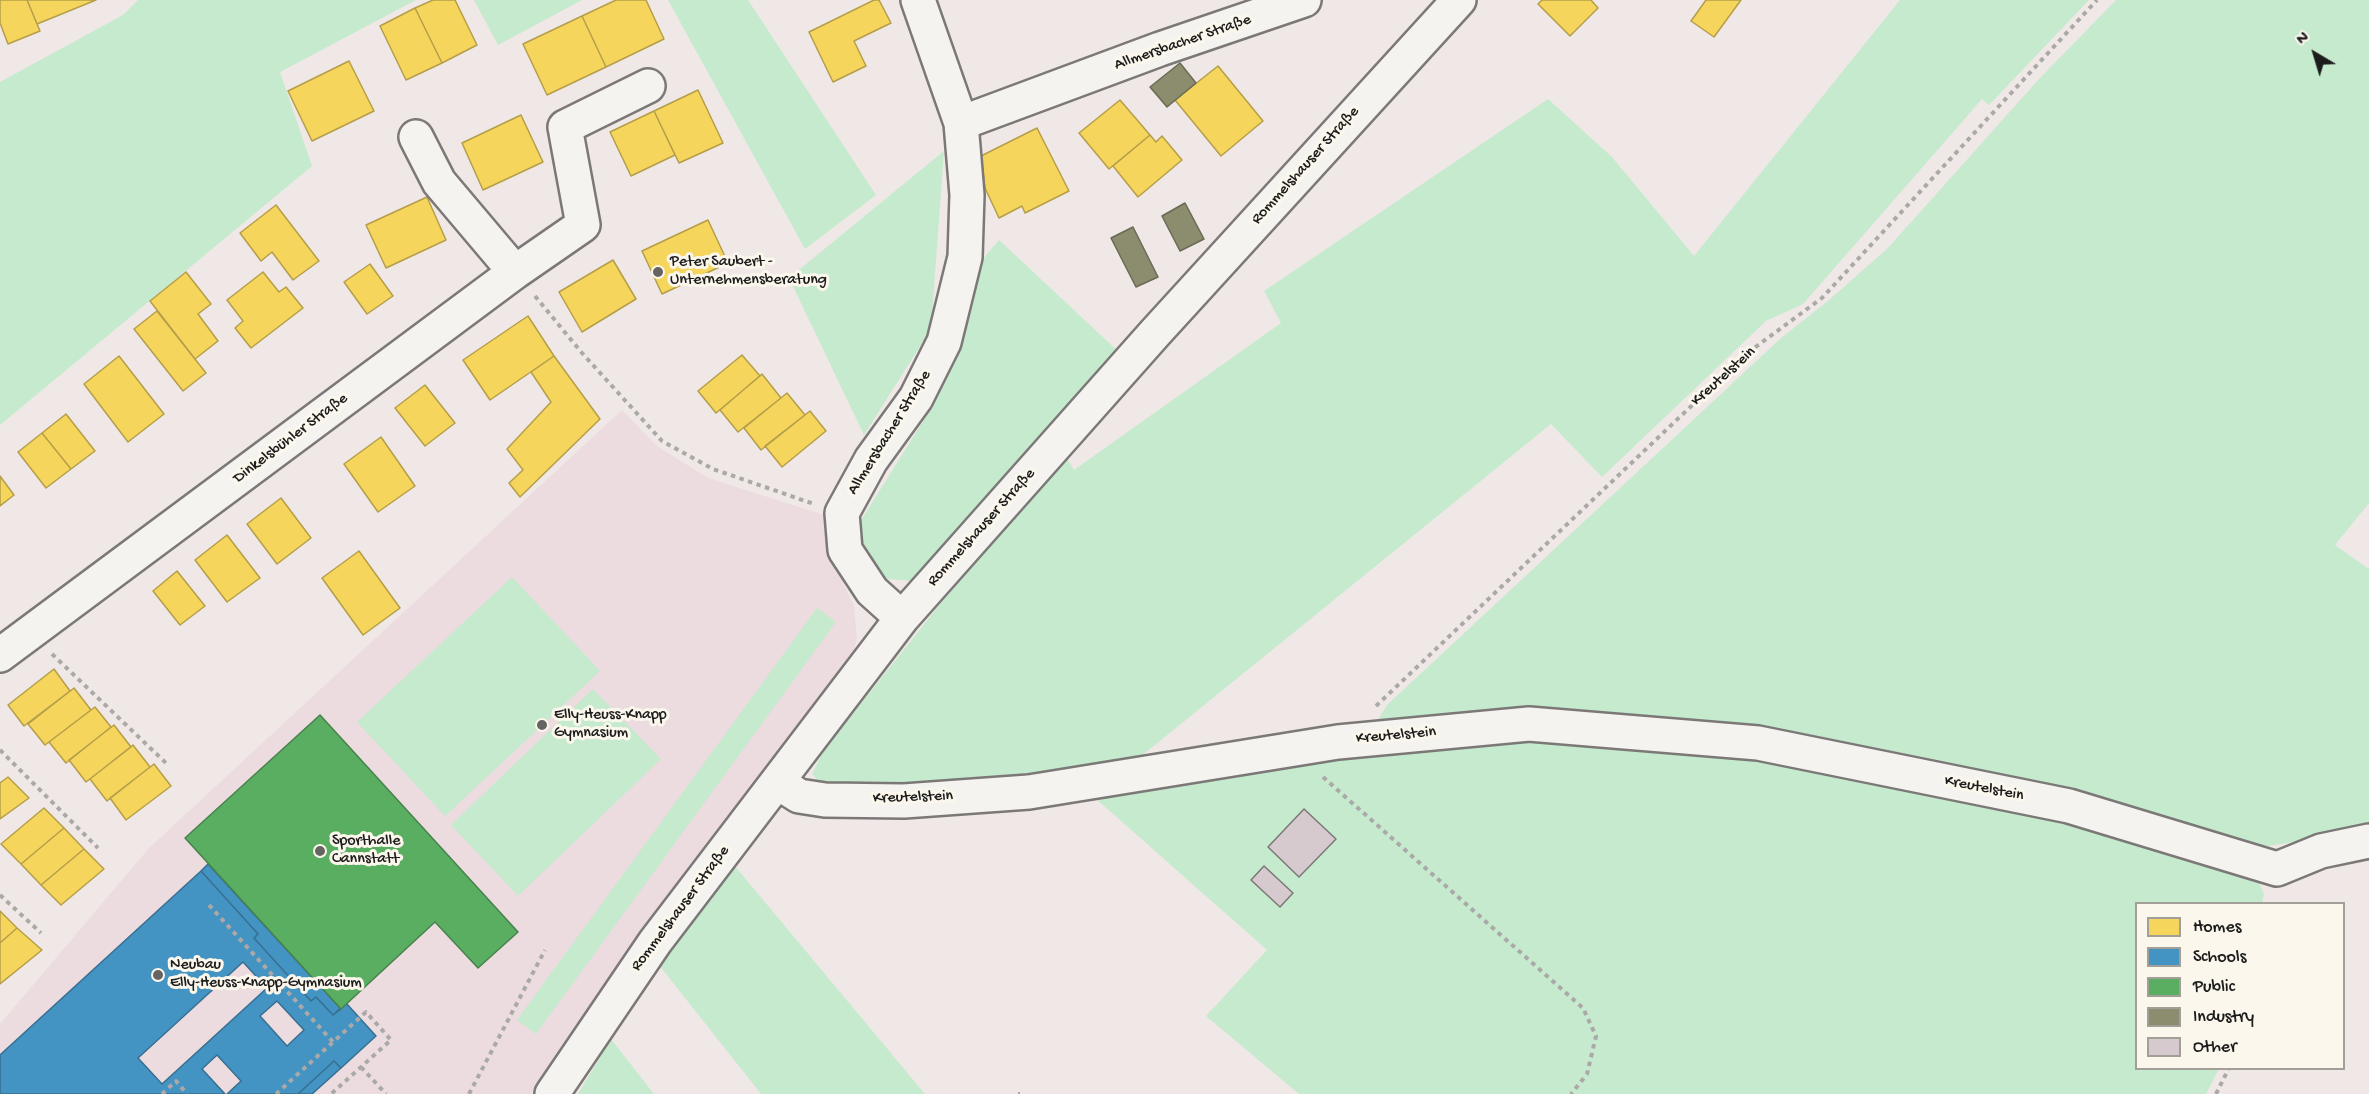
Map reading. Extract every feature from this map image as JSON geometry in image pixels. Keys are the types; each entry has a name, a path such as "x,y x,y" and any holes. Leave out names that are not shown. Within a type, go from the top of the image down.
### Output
{"street":[{"name":"Allmersbacher Straße","path":"902,618 872,591 845,550 842,513 871,460 916,398 944,342 965,257 967,195 961,123 918,0"},
{"name":"Allmersbacher Straße","path":"961,123 1160,49 1304,0"},
{"name":"Rommelshauser Straße","path":"552,1094 655,942 902,618 1171,315 1459,0"},
{"name":"Dinkelsbühler Straße","path":"0,655 515,272 583,225 565,127 648,86"},
{"path":"416,137 439,182 515,272"},
{"name":"Kreutelstein","path":"777,782 799,796 825,800 904,801 1029,792 1291,748 1529,724 1758,744 2069,806 2277,869 2321,851 2369,841"}],"path":[{"name":"Kreutelstein","path":"1373,709 1746,354 1822,298 2097,0"},
{"path":"515,272 582,353 662,441 713,470 842,513"},
{"path":"30,632 168,765"},
{"path":"1291,748 1583,1008 1596,1036 1587,1074 1571,1094"},
{"path":"0,750 98,848"},
{"path":"0,895 41,933"},
{"path":"209,905 333,1042"},
{"path":"469,1094 545,950"},
{"path":"276,1094 366,1012 391,1040 332,1094"},
{"path":"361,1067 386,1094"},
{"path":"2216,1094 2228,1070"},
{"path":"162,1094 176,1081 187,1094"}],"shaded area":[{"name":"Elly-Heuss-Knapp Gymnasium","path":"622,410 657,446 708,478 827,516 830,556 854,606 857,638 851,662 641,930 531,1094 0,1094 0,1024 149,848"}],"green space":[{"path":"138,0 416,0 280,72 312,166 0,425 0,82 123,15"},
{"path":"474,0 582,0 498,45"},
{"path":"668,0 748,0 876,195 805,249"},
{"path":"1900,0 2089,0 1989,105 1982,99 1803,304 1766,321 1602,477 1551,424 1129,766 1044,784 827,790 812,774 824,750 941,603 1067,458 1074,470 1281,323 1264,291 1548,99 1612,157 1694,256"},
{"path":"2116,0 2369,0 2369,503 2335,545 2369,569 2369,830 2243,850 2100,800 1931,760 1789,733 1375,725 1387,705 1780,339 1887,249 2039,79"},
{"path":"944,151 931,329 864,435 789,278"},
{"path":"999,240 1122,355 914,581 886,579 855,530 935,402 983,259"},
{"path":"512,577 600,671 445,816 357,722"},
{"path":"817,608 836,622 536,1034 517,1020"},
{"path":"593,689 661,759 518,896 451,825"},
{"path":"1554,736 1700,743 2091,819 2251,864 2264,894 2262,902 2135,902 2135,1070 2218,1070 2206,1094 1299,1094 1206,1016 1267,950 1086,790 1386,742"},
{"path":"734,865 925,1094 761,1094 659,965"},
{"path":"611,1039 654,1094 578,1094"}],"building: Homes":[{"path":"0,0 27,0 40,31 8,44 0,23"},
{"path":"27,0 96,0 37,24"},
{"path":"433,0 455,0 477,45 442,63 415,8"},
{"path":"616,0 646,0 664,39 606,67 582,16"},
{"path":"874,0 879,0 891,23 854,41 866,66 833,82 809,32"},
{"path":"1542,0 1591,0 1598,8 1570,36 1538,4"},
{"path":"1706,0 1741,0 1714,37 1691,21"},
{"path":"415,8 442,63 406,80 380,26"},
{"path":"582,16 606,67 547,95 523,44"},
{"path":"349,61 374,111 312,141 288,91"},
{"path":"1218,66 1263,121 1221,156 1175,100"},
{"path":"698,90 723,143 679,163 654,111"},
{"path":"1120,100 1150,135 1109,169 1079,133"},
{"path":"654,111 675,155 631,176 610,132"},
{"path":"521,115 543,162 483,190 462,143"},
{"path":"1037,128 1069,191 1025,213 1022,206 999,218 985,188 981,156"},
{"path":"1150,135 1156,142 1162,136 1182,160 1138,197 1113,166"},
{"path":"427,197 446,240 386,268 366,225"},
{"path":"276,205 319,261 293,280 272,252 261,261 240,233"},
{"path":"708,220 728,263 662,294 642,251"},
{"path":"613,260 636,299 582,332 559,292"},
{"path":"370,264 393,296 367,314 344,282"},
{"path":"186,272 211,304 198,314 218,341 195,359 150,301"},
{"path":"263,272 279,292 286,287 303,308 251,348 235,328 243,321 227,300"},
{"path":"157,311 206,373 183,391 134,329"},
{"path":"528,316 554,356 490,400 463,360"},
{"path":"742,355 760,376 716,413 698,391"},
{"path":"119,356 164,414 128,442 84,384"},
{"path":"554,356 600,419 520,497 509,483 523,470 507,449 551,402 531,372"},
{"path":"762,374 781,398 738,432 720,410"},
{"path":"425,385 455,423 425,446 395,408"},
{"path":"787,393 805,415 761,450 744,428"},
{"path":"810,411 826,431 782,467 765,446"},
{"path":"66,414 95,451 71,469 42,433"},
{"path":"42,433 71,469 46,488 18,452"},
{"path":"381,437 415,486 378,512 344,464"},
{"path":"0,476 14,495 0,506"},
{"path":"281,498 311,538 277,564 247,524"},
{"path":"227,535 260,578 227,602 195,560"},
{"path":"359,551 400,608 363,635 322,578"},
{"path":"177,571 205,606 180,625 153,591"},
{"path":"54,669 70,691 24,726 8,705"},
{"path":"74,688 91,710 45,745 28,724"},
{"path":"95,707 111,727 66,763 49,742"},
{"path":"114,725 131,747 86,782 69,760"},
{"path":"133,745 150,767 107,801 90,779"},
{"path":"154,764 171,786 126,820 110,798"},
{"path":"8,777 29,798 0,819 0,783"},
{"path":"44,808 64,828 21,864 1,844"},
{"path":"64,828 84,849 41,885 21,864"},
{"path":"84,849 104,869 61,905 41,885"},
{"path":"0,911 17,928 0,943"},
{"path":"17,928 42,950 0,984 0,943"}],"building: Schools":[{"path":"208,864 341,1009 333,1015 316,997 311,1001 254,938 258,934 201,871"},
{"name":"Neubau Elly-Heuss-Knapp-Gymnasium","path":"201,871 258,934 254,938 311,1001 316,997 333,1015 346,1003 376,1036 341,1068 334,1061 298,1094 227,1094 241,1081 217,1055 202,1069 225,1094 0,1094 0,1055","holes":["243,962 267,988 162,1084 138,1058","277,1001 304,1030 287,1046 260,1016"]},
{"path":"334,1061 341,1068 312,1094 298,1094"}],"building: Public":[{"name":"Sporthalle Cannstatt","path":"320,715 518,932 478,968 435,922 341,1009 185,838"}],"building: Industry":[{"path":"1180,63 1196,83 1167,107 1150,87"},
{"path":"1185,203 1204,239 1180,251 1162,216"},
{"path":"1133,227 1158,277 1136,287 1111,238"}],"building: Other":[{"path":"1304,809 1336,839 1299,877 1268,847"},
{"path":"1264,866 1293,893 1280,907 1251,880"}],"place":[{"name":"Peter Saubert - Unternehmensberatung","path":"658,272"},
{"name":"Elly-Heuss-Knapp Gymnasium","path":"542,725"},
{"name":"Sporthalle Cannstatt","path":"320,851"},
{"name":"Neubau Elly-Heuss-Knapp-Gymnasium","path":"158,975"}]}
